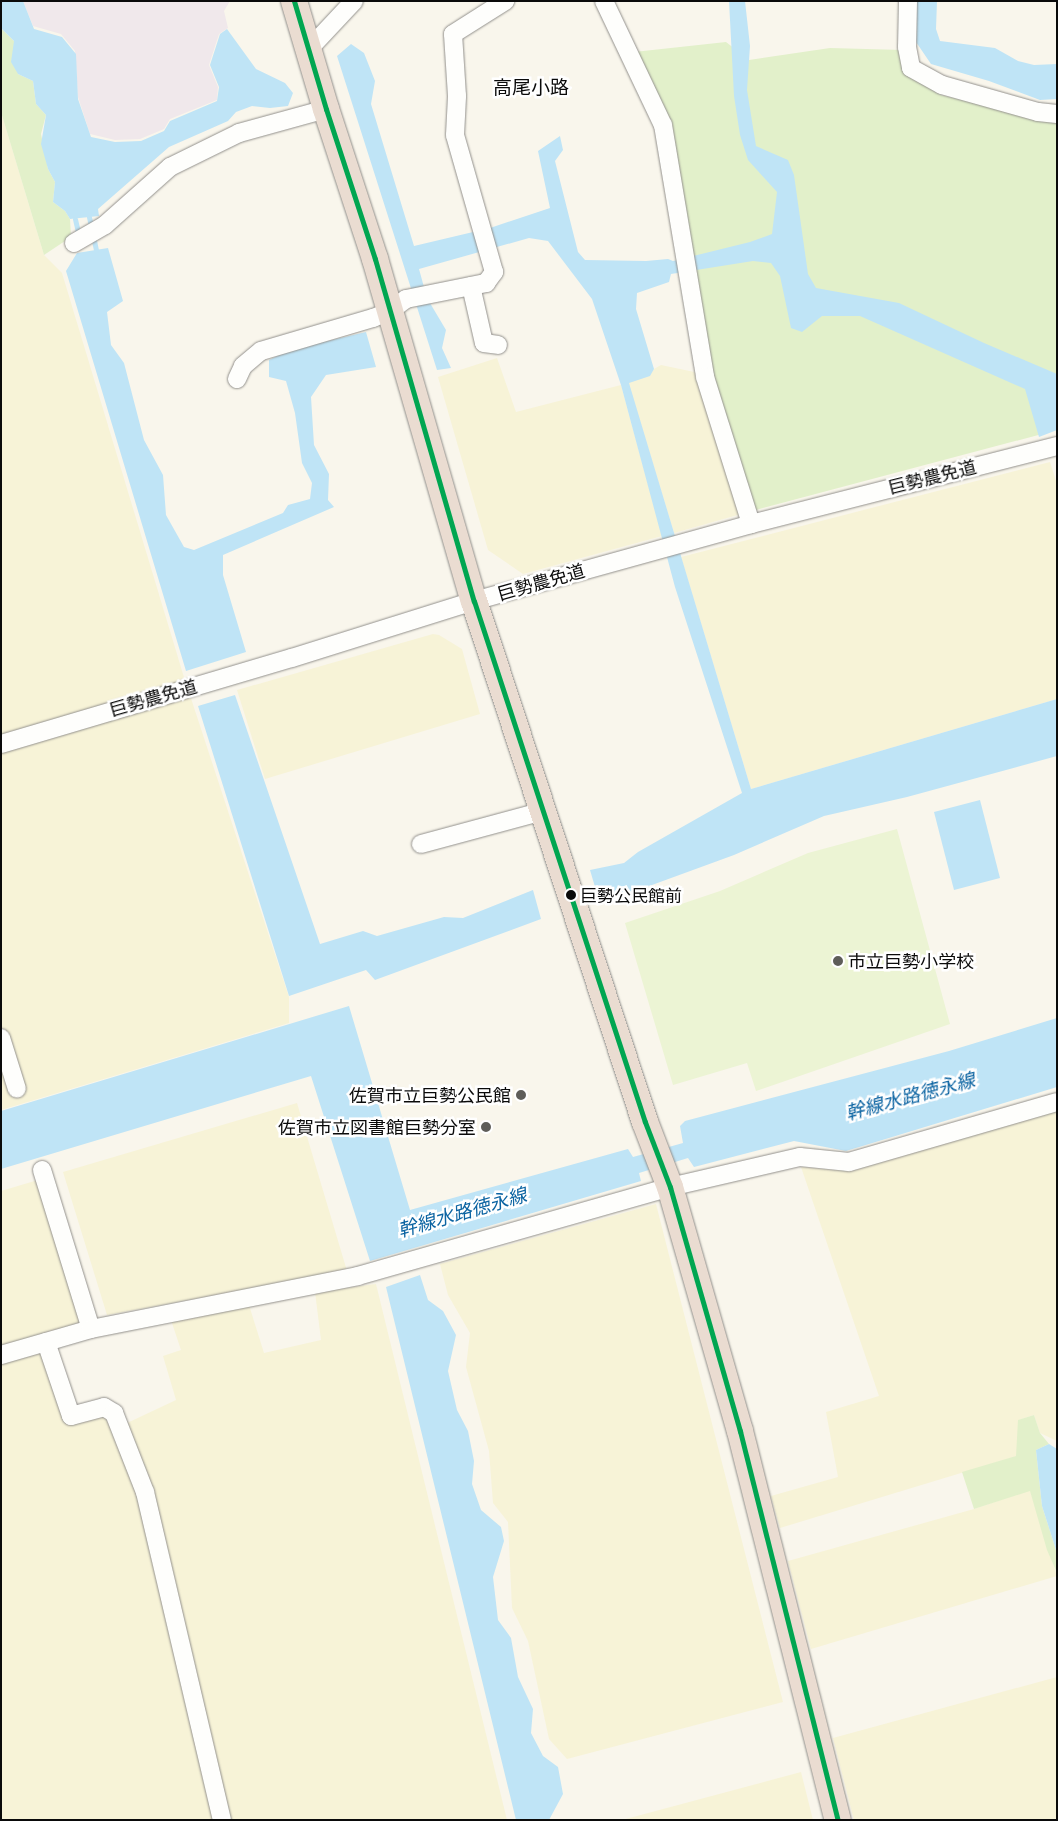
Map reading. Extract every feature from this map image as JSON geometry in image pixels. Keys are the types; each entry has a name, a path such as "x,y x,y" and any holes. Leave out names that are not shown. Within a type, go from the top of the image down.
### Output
{"highway":[{"path":"294,1 326,109 398,305 474,601 645,1122 670,1187 740,1431 838,1820"}],"street":[{"path":"308,50 354,1"},
{"path":"237,379 243,366 261,351 373,318 398,305 430,295 486,283 494,272 456,134 457,96 453,34 505,1"},
{"path":"604,1 663,125 705,378 751,524"},
{"path":"908,1 907,47 911,68 942,85 1038,112 1057,114"},
{"path":"74,243 105,225 170,167 240,133 326,109"},
{"path":"471,286 484,342 498,345"},
{"name":"巨勢農免道","path":"1,744 292,658 474,601 751,524 1057,446"},
{"path":"421,844 543,811"},
{"path":"1,1038 17,1090"},
{"path":"1,1355 91,1329 358,1276 670,1187 800,1157 849,1162 1057,1102"},
{"path":"42,1170 91,1329"},
{"path":"46,1342 71,1416 104,1408 114,1413 145,1492 222,1820"}],"shaded area":[{"path":"23,1 230,1 224,11 228,28 219,34 209,65 218,87 217,100 170,119 164,129 140,139 115,140 90,134 78,97 75,51 61,34 33,26"},
{"path":"1,112 44,255 62,273 183,674 289,997 289,1023 1,1110"},
{"path":"497,358 516,412 621,385 662,536 523,574 488,550 438,377"},
{"path":"661,365 699,373 741,514 674,533 628,382 649,376 654,369"},
{"path":"1050,462 1057,484 1057,699 751,789 681,557"},
{"path":"433,634 439,635 462,649 480,714 265,779 237,690"},
{"path":"297,1103 347,1271 107,1315 63,1172"},
{"path":"1057,1109 1057,1441 1040,1433 1034,1415 1019,1420 1017,1456 780,1528 771,1496 838,1477 826,1412 879,1396 801,1167 852,1171"},
{"path":"38,1180 80,1323 1,1346 1,1191"},
{"path":"656,1204 783,1702 567,1759 549,1739 528,1641 512,1608 508,1522 493,1503 489,1451 466,1367 470,1333 448,1295 440,1264"},
{"path":"376,1284 507,1820 229,1820 125,1424 176,1400 163,1356 181,1350 171,1320 249,1305 264,1353 321,1340 315,1292"},
{"path":"43,1349 70,1420 106,1415 138,1493 215,1820 1,1820 1,1361"},
{"path":"1030,1490 1057,1576 811,1649 788,1561 974,1509"},
{"path":"1057,1677 1057,1820 854,1820 833,1738"},
{"path":"801,1772 813,1820 622,1820"}],"green space":[{"path":"1,28 14,41 18,74 33,81 36,104 46,115 41,134 48,169 55,182 53,202 65,211 70,219 71,237 44,255 1,112"},
{"path":"726,42 749,60 830,48 903,50 906,73 941,95 1045,120 1057,120 1057,430 752,511 711,378 667,121 634,52"},
{"path":"897,829 950,1024 756,1091 747,1063 673,1085 625,923 720,891 808,853"},
{"path":"1034,1415 1040,1433 1049,1444 1036,1450 1042,1506 1057,1553 1057,1573 1047,1550 1030,1491 974,1509 962,1472 1016,1456 1018,1420"}],"water":[{"path":"1,1 23,1 34,29 62,37 76,54 78,99 91,137 115,142 141,141 164,131 170,121 217,101 219,87 210,65 220,34 227,29 256,69 285,83 293,93 288,106 270,108 252,106 236,112 228,121 169,147 98,209 99,216 70,219 65,211 53,202 55,182 48,169 41,144 46,115 36,104 33,81 18,74 11,62 14,41 1,28"},
{"path":"729,1 745,1 750,46 747,90 756,146 788,160 794,175 808,274 816,288 899,303 984,343 1057,374 1057,430 1039,437 1025,389 860,316 822,316 802,332 791,328 780,276 771,263 753,261 671,274 669,282 637,293 636,309 654,369 650,376 629,383 751,789 1057,699 1057,756 907,797 824,816 734,855 600,904 590,870 624,863 638,852 742,793 675,587 621,385 592,299 548,241 529,238 419,269 427,298 446,330 442,348 451,368 437,370 337,56 351,44 364,53 375,81 371,104 414,246 490,228 550,208 538,151 560,136 563,150 555,161 578,252 585,260 646,261 668,259 673,261 750,242 772,234 777,192 748,160 740,135 734,96"},
{"path":"917,1 937,1 936,29 940,41 995,48 1018,61 1034,65 1057,64 1057,99 1040,100 989,81 931,64 916,42"},
{"path":"108,248 123,301 107,312 111,345 124,363 144,440 163,475 166,515 184,547 194,550 283,513 288,505 310,499 312,483 302,463 295,413 286,381 269,377 269,360 289,350 366,332 376,367 326,375 311,397 314,445 329,474 328,500 334,507 223,555 223,575 246,652 186,671 66,271 77,253"},
{"path":"235,695 320,944 363,931 377,936 444,917 463,918 533,890 541,919 375,980 366,970 289,996 198,706"},
{"path":"980,800 1000,878 954,890 934,812"},
{"name":"幹線水路徳永線","path":"349,1006 410,1210 628,1149 633,1157 683,1143 680,1126 685,1121 949,1051 1057,1018 1057,1087 846,1151 794,1141 694,1167 688,1158 639,1173 641,1181 370,1261 311,1076 1,1169 1,1111"},
{"path":"420,1275 428,1300 443,1311 456,1335 448,1371 457,1410 468,1431 474,1461 472,1484 481,1510 501,1527 504,1541 493,1577 498,1620 511,1638 518,1677 533,1709 531,1733 543,1756 558,1767 563,1794 549,1820 516,1820 386,1287"},
{"path":"1049,1444 1057,1449 1057,1553 1042,1506 1036,1450"}],"waterway":[{"path":"89,217 96,250"},
{"path":"75,219 79,236"}],"transit line":[{"path":"294,1 326,109 375,259 474,601 645,1122 670,1187 740,1431 838,1820"}],"place":[{"name":"巨勢公民館前","path":"571,895"},
{"name":"市立巨勢小学校","path":"838,961"},
{"name":"佐賀市立巨勢公民館","path":"521,1095"},
{"name":"佐賀市立図書館巨勢分室","path":"486,1127"}],"district":[{"name":"高尾小路","path":"531,87"}]}
